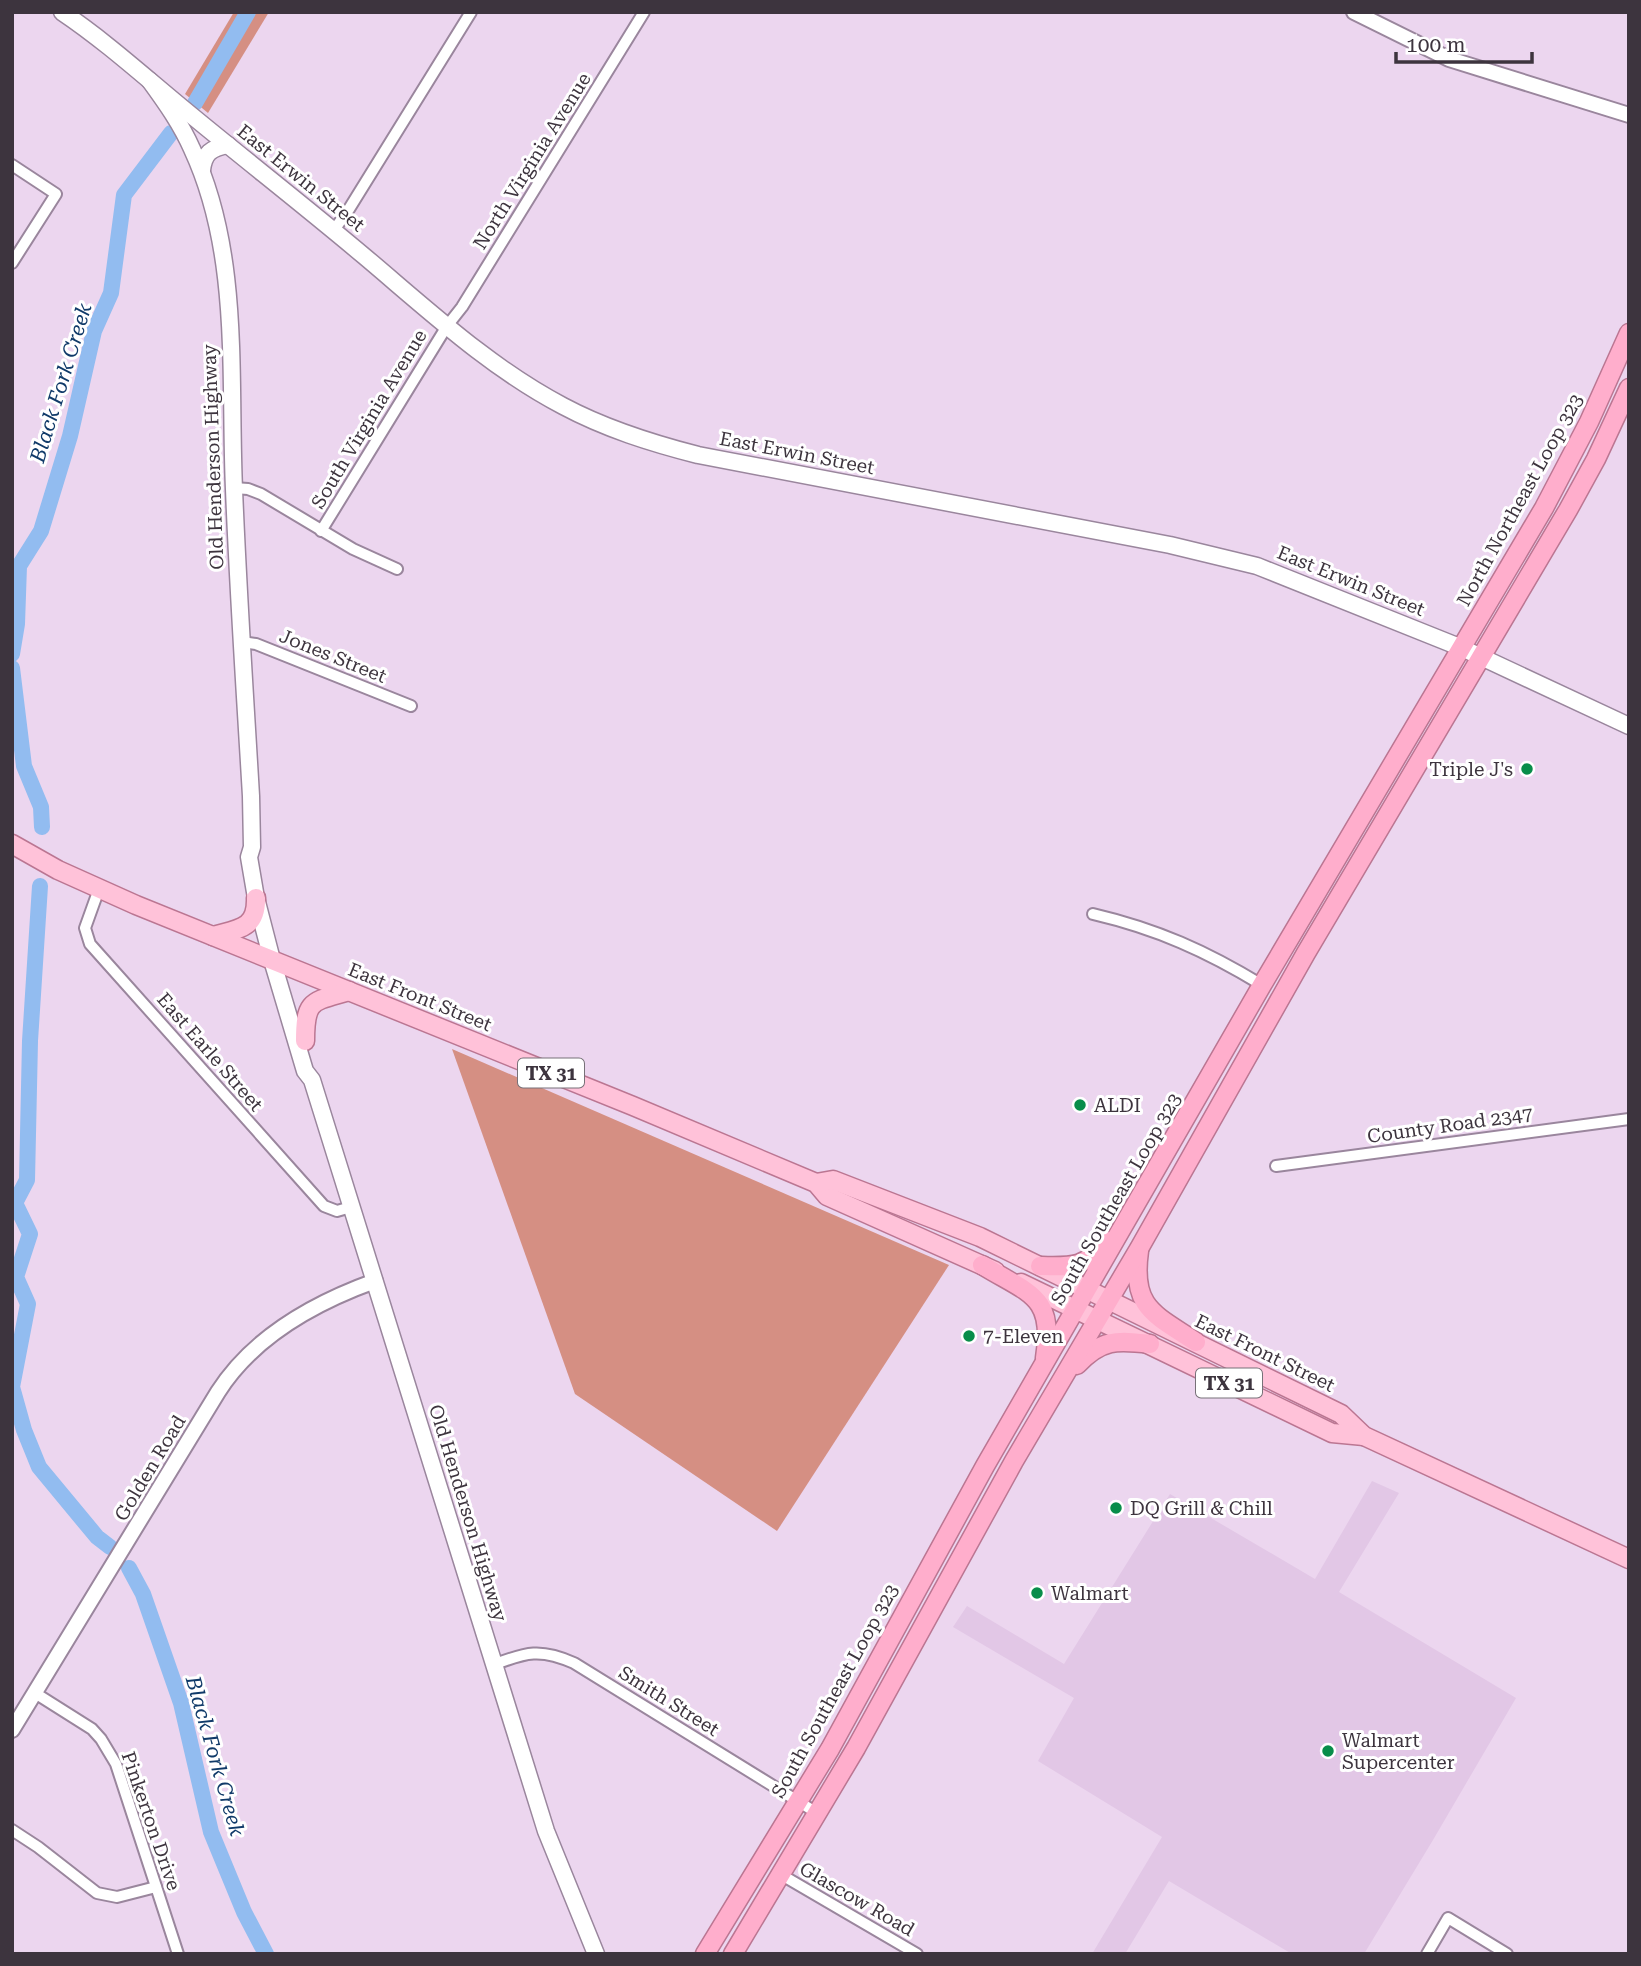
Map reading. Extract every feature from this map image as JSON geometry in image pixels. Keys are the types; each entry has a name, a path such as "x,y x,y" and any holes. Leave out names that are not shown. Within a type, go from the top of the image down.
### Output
{"highway":[{"name":"North Northeast Loop 323","path":"1462,648 1570,461 1629,333"},
{"path":"733,1954 856,1748 1058,1385 1140,1247 1306,953 1587,476 1629,388"},
{"name":"South Southeast Loop 323","path":"705,1954 848,1716 1043,1366 1262,985 1462,648"},
{"path":"1040,1266 1067,1267 1087,1262 1136,1206"},
{"path":"1140,1247 1137,1283 1142,1299 1157,1316 1196,1342"},
{"path":"982,1265 1029,1295 1041,1306 1048,1328 1043,1366"},
{"path":"1058,1385 1088,1353 1101,1345 1116,1341 1150,1344"},
{"path":"917,1589 936,1601"}],"main road":[{"name":"East Erwin Street","path":"62,12 103,42 334,230 447,326 520,381 564,407 610,428 653,443 722,460 1226,558 1284,576 1462,648 1629,726"},
{"name":"Old Henderson Highway","path":"150,82 174,115 202,170 218,223 225,267 251,796 252,847 249,857 256,898 305,1041 313,1069 312,1080"},
{"path":"202,170 208,152 228,145"},
{"name":"East Front Street","path":"12,844 99,889 816,1183 827,1196 1097,1318 1332,1433 1364,1436"},
{"name":"Old Henderson Highway","path":"252,847 257,856 278,963 305,1071 312,1080 546,1830 596,1954"},
{"path":"213,936 248,925 256,912 256,898"},
{"path":"305,1041 305,1016 309,1008 317,1001 349,991"},
{"name":"East Front Street","path":"816,1183 833,1180 980,1237 1341,1414 1364,1436"},
{"name":"TX 31","path":"1364,1436 1629,1559"}],"street":[{"path":"334,230 471,12"},
{"name":"North Virginia Avenue","path":"447,326 462,307 644,12"},
{"path":"1354,12 1449,59 1629,115"},
{"path":"12,165 56,194 12,263"},
{"name":"South Virginia Avenue","path":"321,531 447,326"},
{"path":"234,488 261,494 353,549 397,569"},
{"name":"Jones Street","path":"242,642 261,645 411,706"},
{"name":"East Earle Street","path":"99,889 85,928 90,944 324,1206 337,1211 351,1207"},
{"path":"1093,914 1135,924 1174,938 1210,954 1262,985"},
{"name":"County Road 2347","path":"1276,1166 1629,1119"},
{"name":"Golden Road","path":"12,1730 218,1392 239,1363 261,1343 319,1305 374,1281"},
{"name":"Smith Street","path":"493,1665 533,1653 554,1654 574,1663 817,1813"},
{"name":"Pinkerton Drive","path":"35,1693 81,1721 102,1739 116,1764 178,1954"},
{"path":"12,1830 97,1893 124,1897 156,1887"},
{"name":"Glascow Road","path":"780,1874 917,1954"},
{"path":"1427,1954 1448,1918 1507,1954"}],"shaded area":[{"path":"234,12 269,12 208,113 185,94"},
{"path":"452,1049 949,1265 777,1531 575,1394"},
{"path":"1372,1481 1399,1493 1339,1592 1516,1698 1433,1840 1364,1954 1292,1954 1169,1881 1125,1954 1092,1954 1162,1837 1038,1761 1074,1698 953,1627 967,1606 1064,1664 1170,1494 1315,1579"}],"waterway":[{"name":"Black Fork Creek","path":"195,103 248,12"},
{"name":"Black Fork Creek","path":"12,654 17,624 19,566 41,531 70,436 94,331 111,293 124,195 171,133"},
{"name":"Black Fork Creek","path":"12,668 24,766 41,807 42,827"},
{"name":"Black Fork Creek","path":"40,886 30,1041 27,1180 15,1203 30,1234 16,1277 28,1304 12,1387 24,1430 39,1467 97,1537 110,1547"},
{"name":"Black Fork Creek","path":"129,1568 143,1594 181,1703 211,1832 244,1912 266,1954"}],"place":[{"name":"Triple J's","path":"1527,769"},
{"name":"ALDI","path":"1080,1105"},
{"name":"7-Eleven","path":"969,1336"},
{"name":"DQ Grill & Chill","path":"1116,1508"},
{"name":"Walmart","path":"1037,1593"},
{"name":"Walmart Supercenter","path":"1328,1751"}]}
